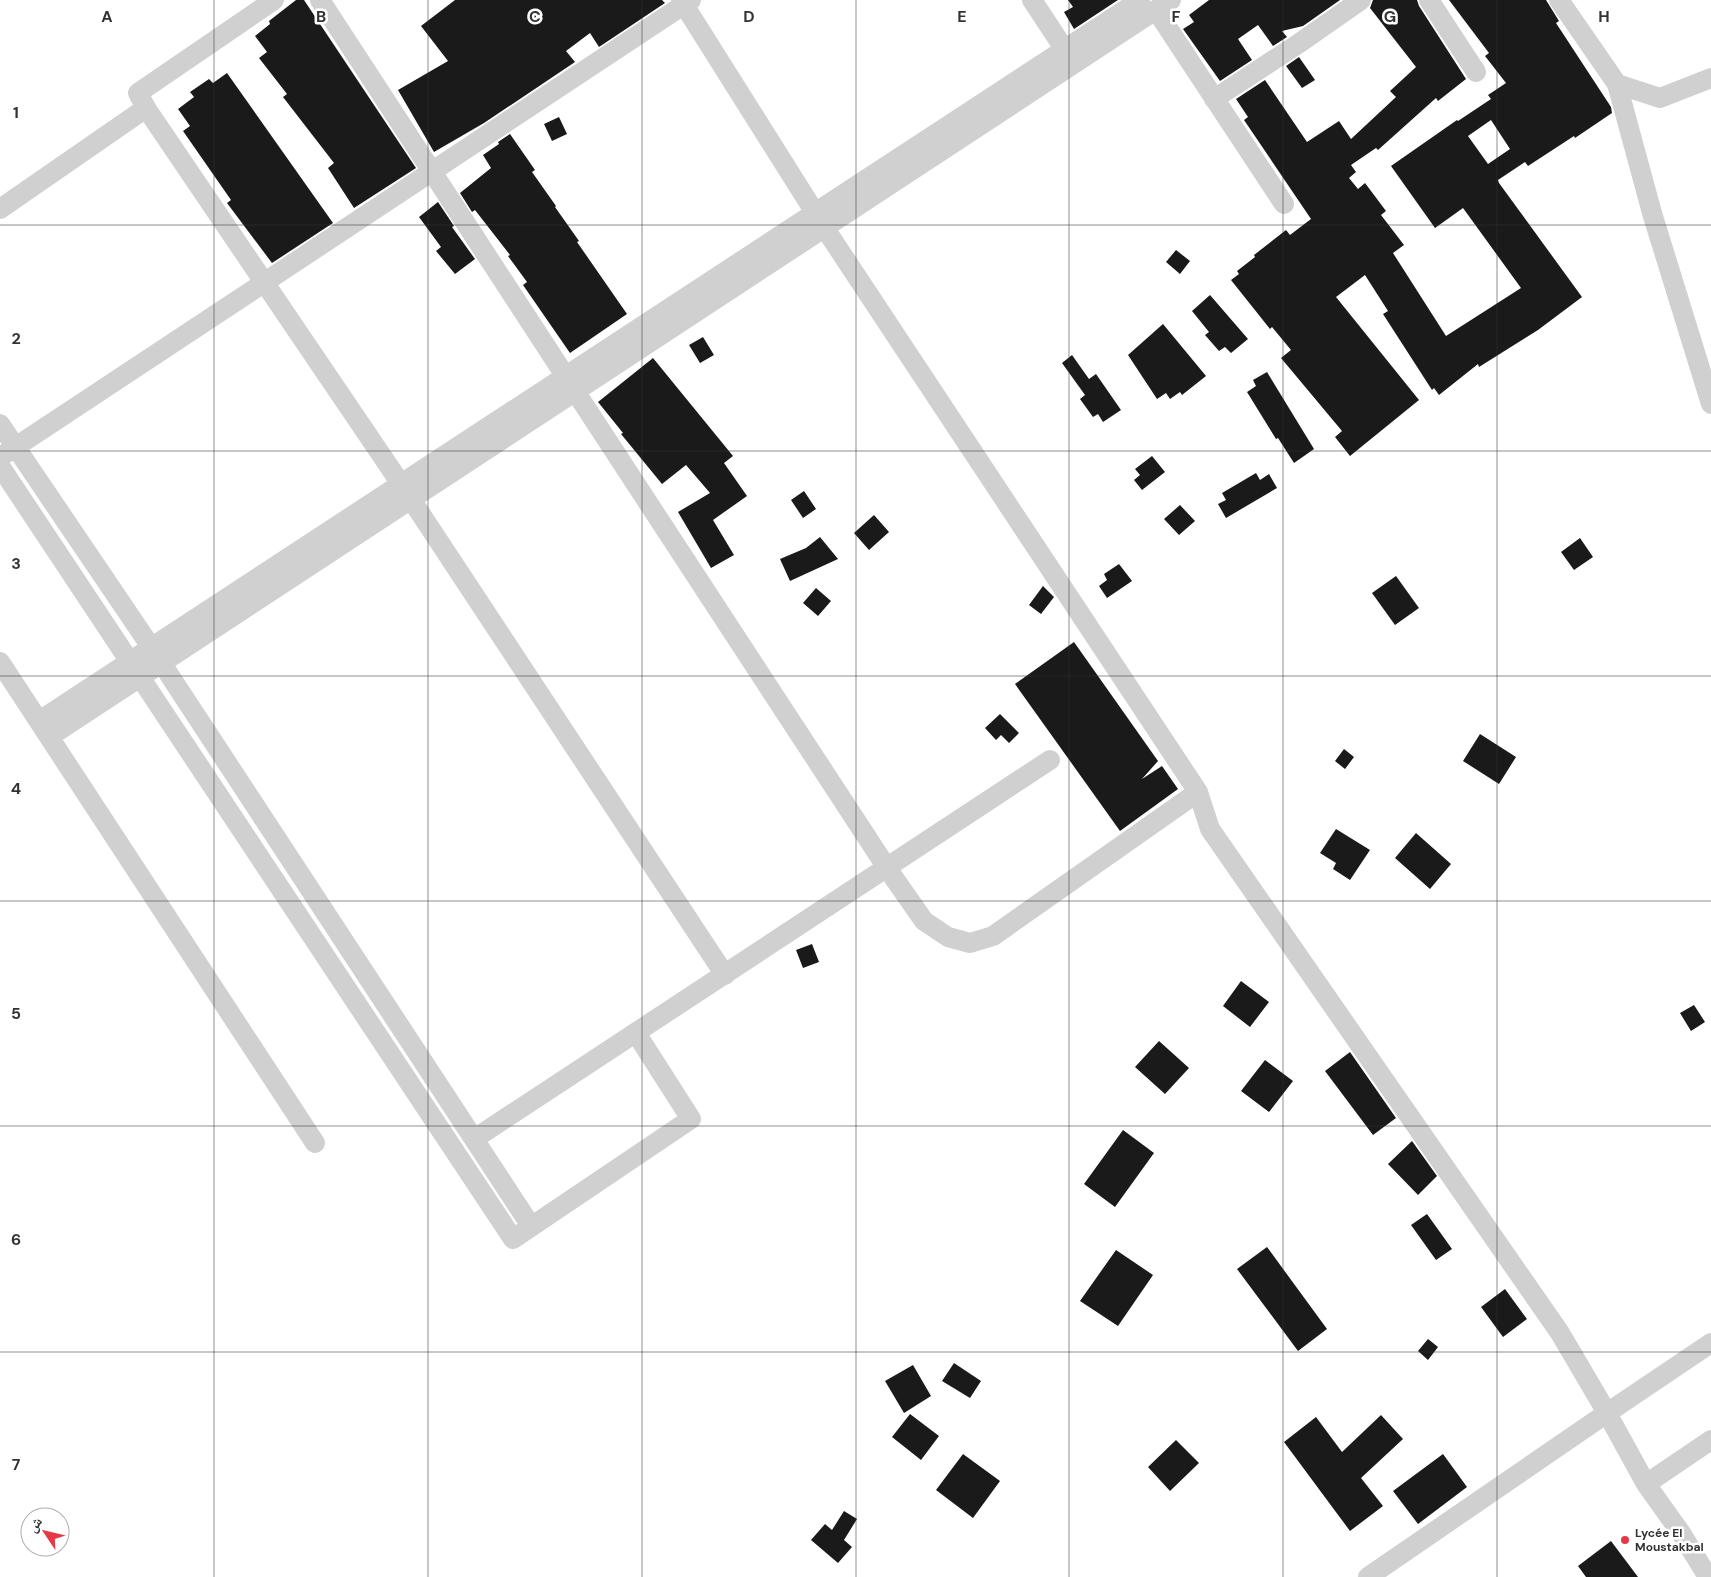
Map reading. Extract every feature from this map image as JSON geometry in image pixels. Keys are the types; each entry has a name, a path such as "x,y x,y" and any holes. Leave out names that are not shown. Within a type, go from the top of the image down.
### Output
{"street":[{"path":"274,0 138,93 146,108 406,491 725,975"},
{"path":"320,0 887,868 924,921 948,937 970,943 993,936 1198,792"},
{"path":"1032,0 1065,50"},
{"path":"1214,99 1361,0"},
{"path":"1428,0 1476,72"},
{"path":"1559,0 1617,84 1652,213 1711,404"},
{"path":"8,452 685,2 820,220 1198,792 1210,829 1560,1333 1646,1484 1707,1569"},
{"path":"820,220 1065,50 1156,3"},
{"path":"1156,3 1214,99 1284,204"},
{"path":"44,729 820,220 1156,3"},
{"path":"1617,84 1660,98 1711,78"},
{"path":"0,209 146,108"},
{"path":"0,424 8,452 156,655 532,1226"},
{"path":"0,466 513,1239 691,1119 636,1033"},
{"path":"0,662 315,1143"},
{"path":"474,1139 1050,760"},
{"path":"1368,1577 1711,1343"},
{"path":"1646,1484 1711,1440"}],"building":[{"path":"296,0 304,0 416,168 354,208 328,168 334,163 283,97 287,94 259,58 267,52 255,36 270,24 269,21"},
{"path":"455,0 662,0 665,3 599,47 590,33 566,51 575,62 484,123 434,152 398,90 448,61 421,26"},
{"path":"1068,0 1118,0 1074,29 1064,12 1073,7"},
{"path":"1209,0 1340,0 1303,26 1282,31 1287,37 1273,46 1258,25 1238,39 1252,60 1220,81 1183,29 1194,22 1189,15"},
{"path":"1373,0 1417,0 1466,79 1438,101 1436,98 1378,150 1376,148 1351,165 1356,172 1349,178 1358,189 1365,183 1386,211 1381,215 1404,245 1393,253 1446,336 1521,288 1463,208 1435,228 1391,166 1491,99 1488,95 1506,83 1485,56 1489,53 1449,0 1546,0 1559,21 1556,23 1611,107 1612,113 1528,166 1525,162 1498,180 1582,297 1538,330 1479,367 1478,364 1439,395 1434,388 1432,390 1383,314 1388,311 1365,275 1336,297 1419,400 1350,456 1335,437 1342,431 1281,358 1291,350 1272,327 1270,329 1231,280 1239,274 1237,271 1255,257 1254,255 1286,230 1290,235 1311,219 1244,120 1248,117 1236,99 1265,80 1307,142 1339,121 1351,139 1396,97 1390,91 1416,67 1370,8","holes":["1491,120 1510,149 1488,164 1468,136"]},
{"path":"1299,57 1315,80 1302,88 1286,66"},
{"path":"227,73 333,223 272,263 227,203 231,200 183,131 190,126 178,109 194,97 190,92 209,79 213,83"},
{"path":"559,117 567,134 552,141 544,124"},
{"path":"510,134 535,170 532,172 579,241 577,242 627,314 570,353 523,285 527,282 508,256 510,255 475,210 472,212 460,193 491,168 483,155"},
{"path":"438,202 454,226 452,227 475,259 455,274 436,251 441,247 419,217"},
{"path":"1176,250 1190,261 1180,274 1166,262"},
{"path":"1210,295 1248,339 1231,353 1225,347 1219,351 1205,335 1209,332 1192,311"},
{"path":"1163,324 1206,376 1182,395 1180,392 1170,399 1166,393 1157,399 1128,355"},
{"path":"703,337 714,355 700,363 689,345"},
{"path":"1072,355 1089,379 1096,374 1121,410 1103,422 1098,414 1093,417 1080,399 1085,395 1062,363"},
{"path":"653,358 733,456 724,463 747,496 713,520 734,555 711,568 678,512 710,493 686,465 662,484 621,434 623,433 598,402"},
{"path":"1267,372 1314,449 1294,463 1278,438 1276,439 1247,392 1256,386 1253,380"},
{"path":"1152,456 1165,472 1142,490 1134,480 1140,475 1135,469"},
{"path":"1256,473 1260,480 1269,474 1277,488 1226,518 1218,504 1226,500 1222,493"},
{"path":"804,491 816,509 803,518 791,500"},
{"path":"1180,505 1195,521 1179,535 1164,519"},
{"path":"874,515 889,532 869,550 854,533"},
{"path":"820,537 838,559 790,581 780,559 806,548"},
{"path":"1580,538 1593,557 1574,570 1561,552"},
{"path":"1119,564 1132,581 1107,598 1099,586 1107,580 1104,574"},
{"path":"1396,576 1419,608 1395,625 1372,593"},
{"path":"1043,586 1054,597 1041,614 1029,605"},
{"path":"816,588 831,601 818,616 803,603"},
{"path":"1074,642 1158,761 1142,779 1162,766 1178,789 1120,831 1015,684"},
{"path":"1000,714 1019,733 1009,743 1001,735 996,740 985,728"},
{"path":"1480,734 1516,757 1499,784 1463,761"},
{"path":"1344,749 1354,757 1345,769 1335,761"},
{"path":"1336,829 1370,850 1350,880 1333,869 1336,863 1320,853"},
{"path":"1416,833 1451,864 1430,889 1395,858"},
{"path":"812,944 819,962 803,968 796,950"},
{"path":"1241,981 1269,1002 1250,1027 1223,1006"},
{"path":"1694,1005 1705,1022 1691,1031 1680,1013"},
{"path":"1159,1041 1189,1068 1165,1094 1135,1067"},
{"path":"1350,1052 1396,1118 1373,1135 1325,1071"},
{"path":"1265,1060 1293,1081 1269,1112 1241,1091"},
{"path":"1123,1130 1154,1153 1115,1207 1084,1184"},
{"path":"1412,1141 1437,1176 1418,1195 1388,1164"},
{"path":"1427,1214 1452,1249 1436,1260 1411,1225"},
{"path":"1267,1247 1327,1329 1298,1351 1237,1269"},
{"path":"1116,1250 1153,1275 1118,1326 1080,1301"},
{"path":"1505,1289 1527,1319 1503,1337 1481,1307"},
{"path":"1428,1339 1438,1347 1428,1360 1418,1351"},
{"path":"954,1363 981,1381 970,1398 942,1381"},
{"path":"913,1365 931,1396 904,1413 885,1381"},
{"path":"910,1414 939,1436 921,1460 892,1437"},
{"path":"1381,1415 1403,1439 1361,1478 1383,1506 1350,1531 1284,1442 1316,1417 1342,1452"},
{"path":"1176,1440 1199,1463 1170,1491 1148,1467"},
{"path":"963,1454 1000,1481 973,1518 936,1490"},
{"path":"1443,1454 1467,1487 1418,1524 1393,1491"},
{"path":"844,1511 857,1519 844,1540 852,1547 838,1563 811,1540 825,1524 832,1530"},
{"path":"1611,1541 1638,1577 1586,1577 1578,1566"}],"place":[{"name":"Lycée El Moustakbal","path":"1625,1540"}]}
